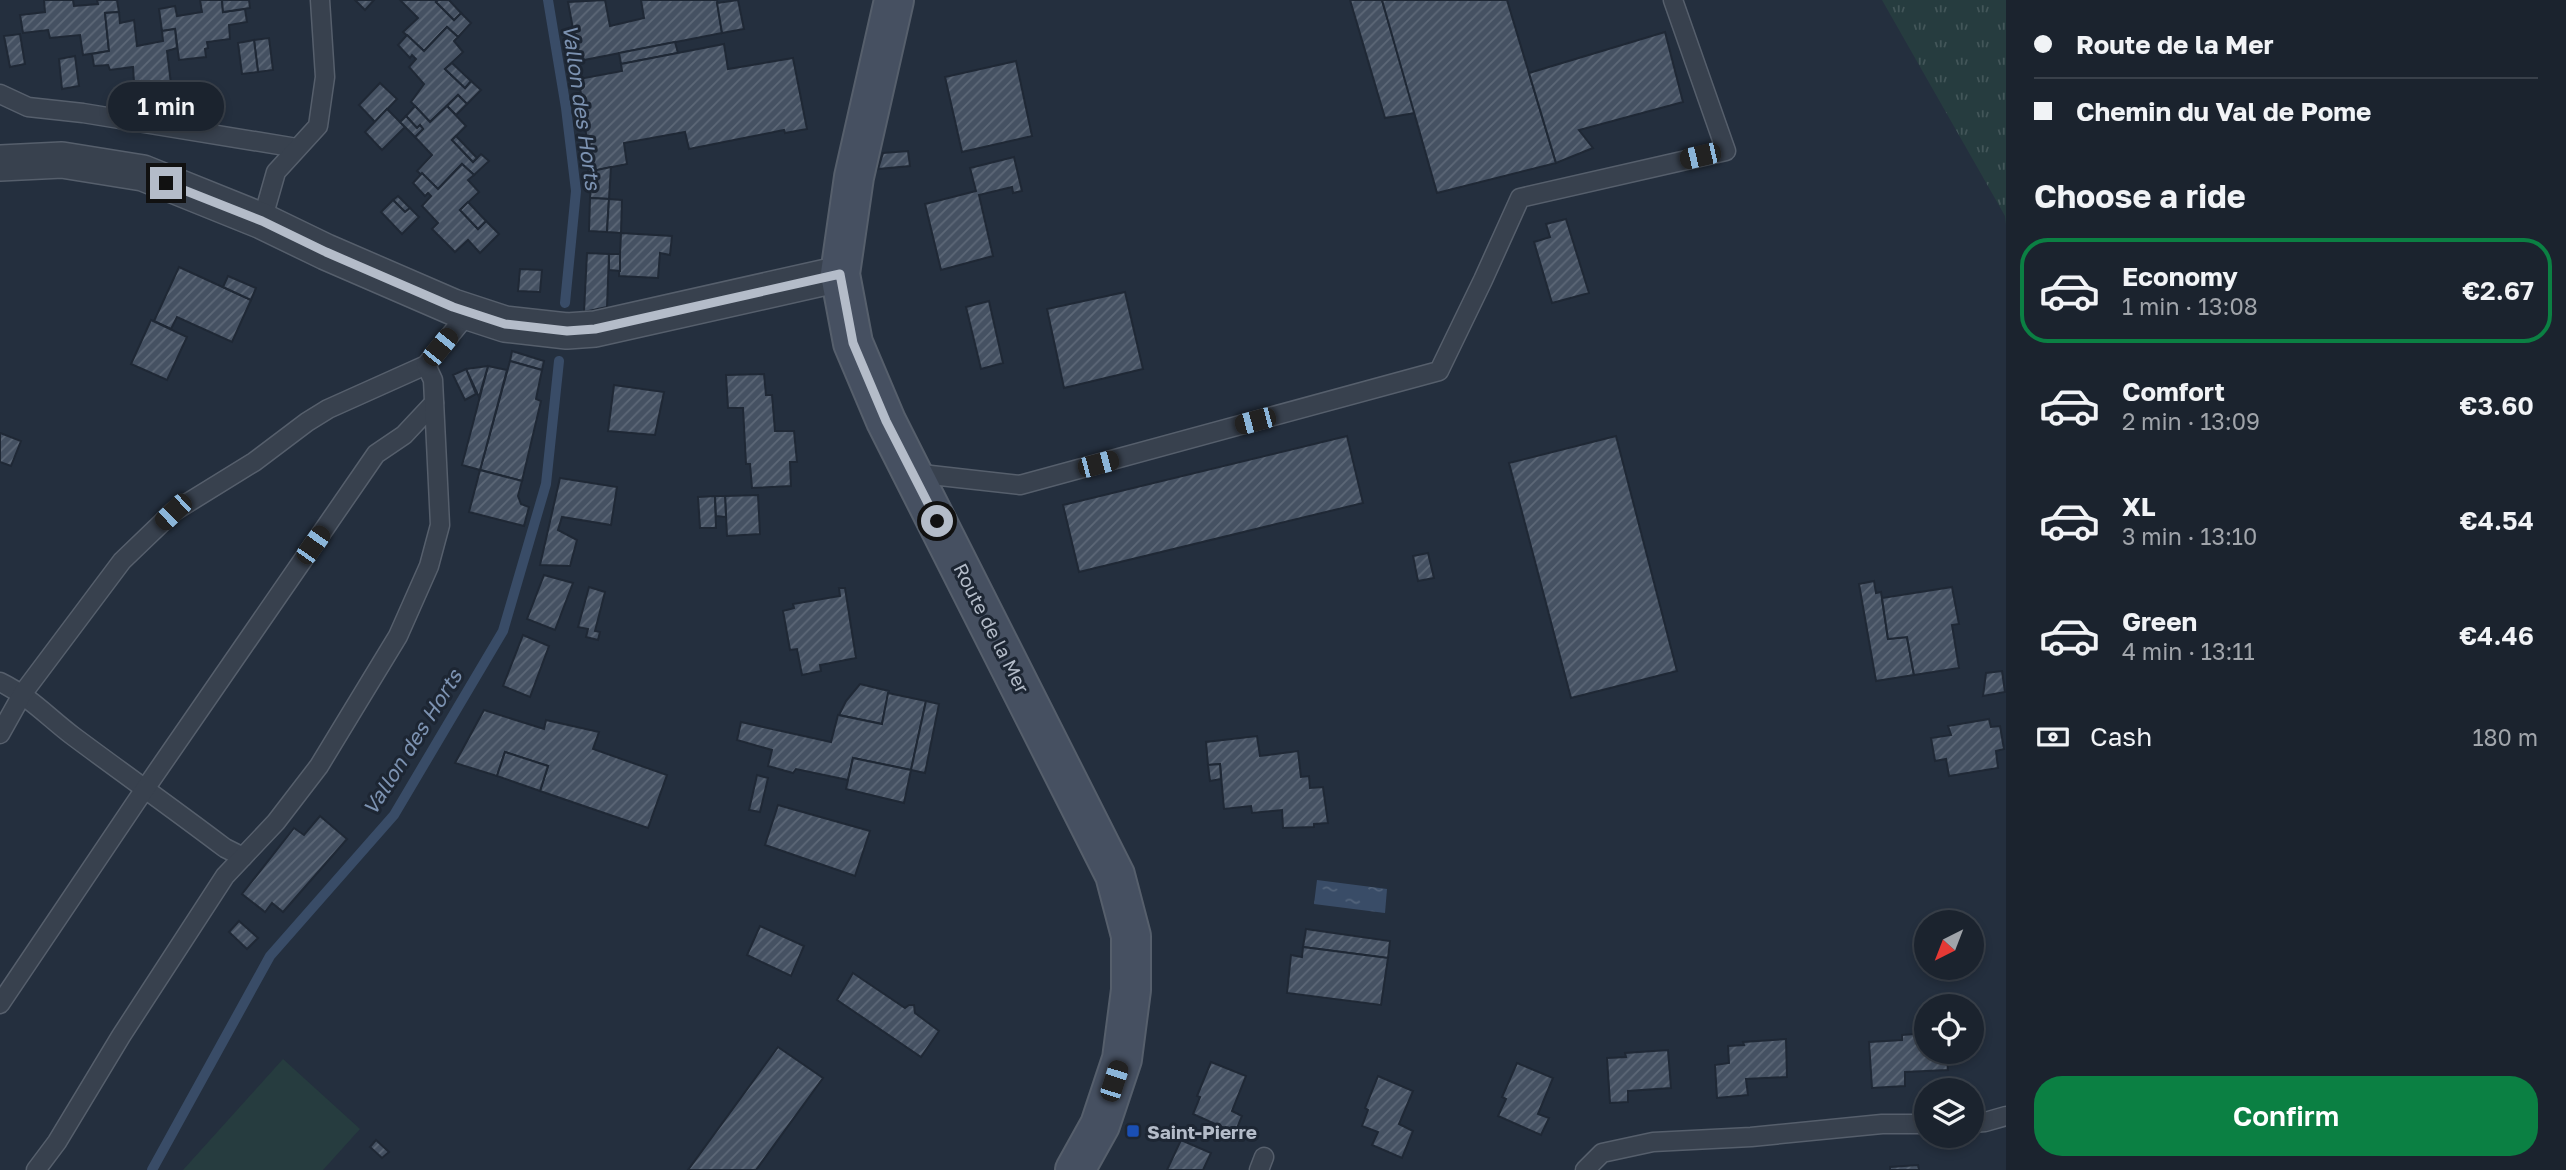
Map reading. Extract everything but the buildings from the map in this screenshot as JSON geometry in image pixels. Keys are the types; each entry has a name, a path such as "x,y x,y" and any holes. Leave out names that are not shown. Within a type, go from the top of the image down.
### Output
{"main road":[{"name":"Route de la Mer","path":"894,0 854,177 840,274 853,343 886,421 1115,874 1131,936 1131,990 1122,1059 1100,1125 1075,1170"}],"street":[{"path":"0,163 62,160 142,173 262,221 326,252 469,312 505,324 567,331 595,329 840,274"}],"lane":[{"path":"262,221 276,172 318,126 325,77 320,0"},
{"path":"913,474 1020,485 1439,371 1520,198 1726,150 1672,0"},
{"path":"0,94 28,107 83,113 297,148"},
{"path":"0,734 23,693 122,561 173,512 254,462 328,409 426,365 469,312"},
{"path":"36,1170 57,1142 121,1036 225,876 276,822 319,766 398,636 429,566 440,525 433,380 426,365"},
{"path":"0,1004 376,454 404,435 434,403"},
{"path":"0,682 23,693 56,723 225,848 243,857"},
{"path":"1984,1122 2006,1116"},
{"path":"1585,1170 1602,1153 1653,1142 1751,1137 1882,1124 1914,1124"}],"green space":[{"path":"1882,0 2006,0 2006,225 2005,216"},
{"path":"283,1059 360,1129 323,1170 183,1170"}],"water":[{"path":"1317,880 1387,889 1385,913 1314,904"}],"waterway":[{"name":"Vallon des Horts","path":"548,0 566,108 576,191 565,303"},
{"name":"Vallon des Horts","path":"152,1170 270,956 394,815 503,631 546,484 559,361"}],"place":[{"name":"Saint-Pierre","path":"1133,1131"}],"route":[{"path":"166,183 262,221 453,307 505,324 567,331 595,329 840,274 853,343 886,421 937,521"}]}
